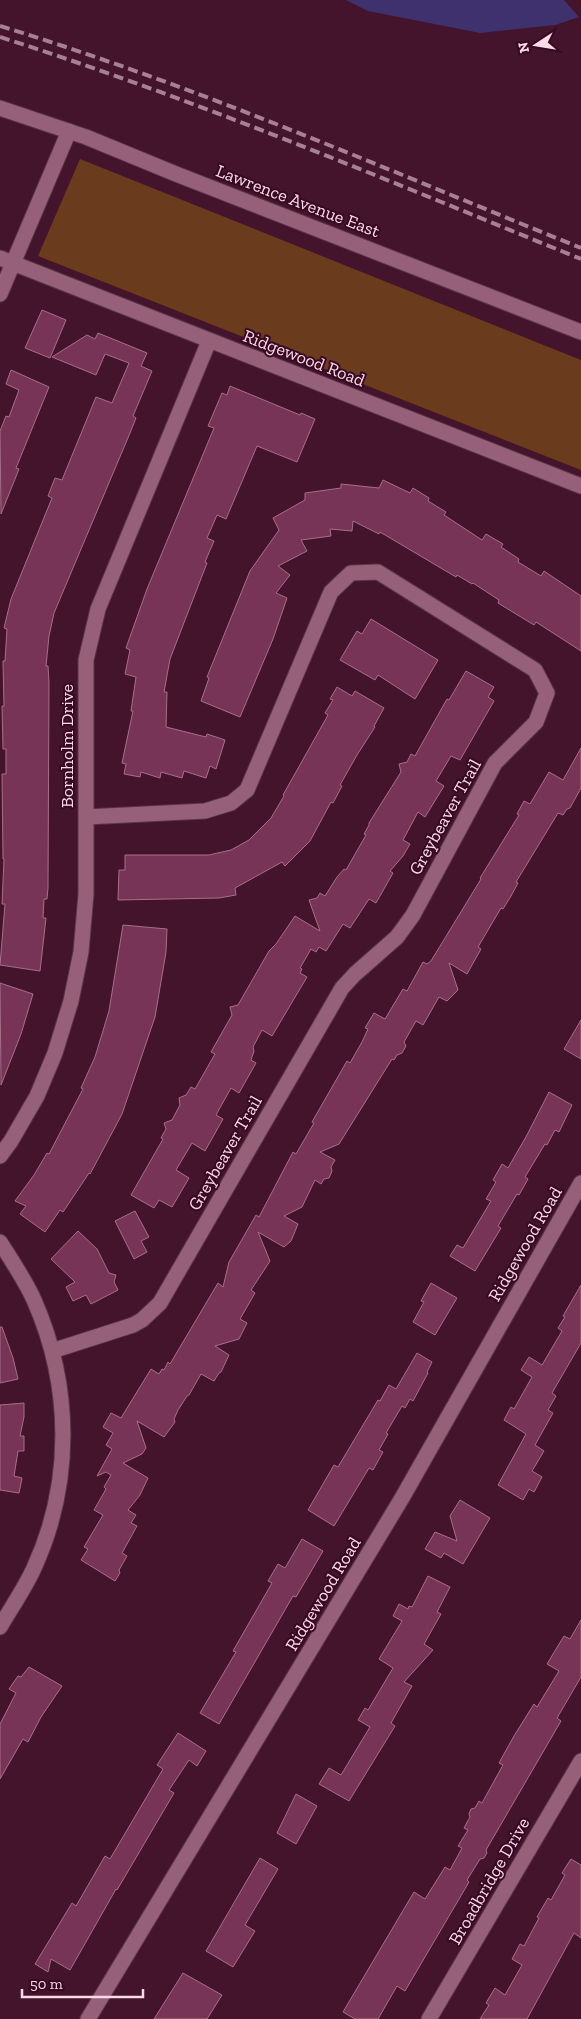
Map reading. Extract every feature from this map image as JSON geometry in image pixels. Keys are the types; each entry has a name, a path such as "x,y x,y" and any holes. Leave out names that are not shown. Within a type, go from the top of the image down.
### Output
{"street":[{"name":"Lawrence Avenue East","path":"0,108 69,131 581,332"},
{"path":"0,294 7,260 69,131"},
{"name":"Ridgewood Road","path":"7,260 581,486"},
{"name":"Bornholm Drive","path":"0,1156 37,1096 55,1053 71,1001 81,952 86,894 86,660 98,609 209,341"},
{"name":"Greybeaver Trail","path":"52,1351 133,1325 142,1320 160,1303 342,988 397,937 413,915 495,763 536,722 547,694 535,670 378,572 351,573 331,592 247,790 231,804 205,810 86,817"},
{"name":"Ridgewood Road","path":"88,2019 402,1498 581,1183"},
{"path":"0,1242 34,1300 52,1351 60,1382 64,1432 61,1482 52,1521 34,1569 0,1627"},
{"name":"Broadbridge Drive","path":"429,2019 581,1761"}],"shaded area":[{"path":"346,0 564,0 579,17 555,25 480,33 368,11"},
{"path":"80,159 581,360 581,470 38,256"}],"building":[{"path":"42,310 66,320 50,358 25,348"},
{"path":"98,333 147,353 141,366 152,371 133,416 136,418 130,433 54,613 49,636 46,666 48,666 49,683 48,888 47,899 44,899 43,918 46,918 40,971 0,965 5,904 2,904 4,859 2,774 6,774 6,749 3,749 2,706 4,706 3,661 5,661 7,629 4,628 11,599 52,498 48,496 55,478 62,480 96,397 112,403 129,363 105,354 96,375 52,357 87,335 95,339"},
{"path":"11,370 49,387 16,468 19,469 1,514 0,431 6,416 9,417 19,390 6,384"},
{"path":"230,386 300,415 301,413 315,419 297,462 257,446 226,519 217,515 207,538 214,541 170,659 164,692 167,692 166,727 206,737 207,734 225,740 216,769 210,766 206,778 184,771 182,778 161,772 160,778 141,772 140,777 124,774 126,764 122,763 133,711 131,711 136,677 125,674 130,650 126,648 147,589 214,428 208,426 222,393 227,395"},
{"path":"383,480 410,493 413,488 429,498 428,501 446,512 444,515 482,540 486,534 503,544 501,547 519,559 518,562 541,576 544,571 581,596 581,651 536,622 534,625 498,603 499,600 473,583 457,575 456,577 380,532 379,534 353,521 352,531 330,529 331,536 301,540 307,551 278,566 290,575 276,593 287,598 273,639 240,717 201,701 209,678 207,677 250,571 279,530 273,518 305,500 305,493 341,488 341,484 379,488"},
{"path":"371,619 438,660 415,699 378,675 375,680 340,660 357,631 362,634"},
{"path":"466,671 494,687 488,697 494,701 460,760 451,756 436,781 444,786 425,817 418,812 403,840 410,844 403,856 390,871 393,873 376,903 369,899 350,928 343,924 326,951 319,947 316,952 311,949 300,968 302,969 300,973 307,977 272,1036 262,1030 253,1047 254,1051 251,1060 256,1063 239,1093 231,1088 216,1115 223,1119 205,1151 192,1143 176,1170 189,1178 172,1207 159,1200 154,1208 131,1195 163,1139 161,1138 166,1129 164,1123 172,1120 180,1105 179,1098 186,1095 191,1087 195,1089 215,1054 211,1052 232,1015 230,1007 238,1005 269,951 295,916 320,931 309,900 317,898 320,893 325,896 337,877 344,869 346,870 366,835 364,834 369,823 401,772 399,764 407,762 411,754 415,756 447,699 449,700"},
{"path":"337,687 352,696 355,691 384,708 375,727 340,785 342,786 333,803 331,802 310,841 285,866 282,862 235,888 236,895 219,898 118,900 119,870 125,870 125,855 209,855 231,850 249,840 271,818 284,796 328,715 325,713 333,700 330,699"},
{"path":"581,748 581,788 570,808 563,815 558,813 516,882 518,883 511,896 503,909 501,908 478,947 481,949 467,974 449,963 458,990 447,1001 439,997 423,1025 416,1021 404,1042 406,1046 402,1053 397,1055 394,1060 392,1059 339,1144 320,1152 335,1160 331,1167 332,1171 329,1178 324,1179 321,1184 315,1180 302,1207 284,1216 298,1224 291,1241 284,1247 258,1232 270,1261 251,1290 255,1293 240,1319 247,1323 239,1339 215,1346 229,1355 221,1372 214,1381 201,1374 178,1410 174,1419 175,1422 164,1437 137,1421 146,1448 142,1454 123,1463 148,1478 140,1495 128,1510 136,1515 131,1523 137,1526 122,1553 127,1556 115,1581 81,1560 88,1549 84,1547 103,1515 94,1510 106,1489 104,1487 111,1475 106,1472 97,1476 112,1449 106,1445 113,1433 103,1427 111,1413 121,1418 151,1369 159,1374 162,1369 164,1370 168,1362 170,1364 218,1283 223,1287 229,1262 256,1215 259,1217 293,1152 296,1154 347,1061 350,1063 362,1042 368,1029 365,1028 374,1013 385,1019 403,989 407,991 423,962 427,964 431,961 519,815 517,814 524,801 530,804 549,772 563,780"},
{"path":"123,925 167,929 166,952 155,1017 122,1114 90,1174 63,1212 60,1210 45,1232 20,1214 26,1206 15,1201 47,1153 49,1154 83,1089 81,1088 95,1057 109,1011"},
{"path":"0,983 33,994 21,1034 1,1085"},
{"path":"581,1020 581,1059 564,1049"},
{"path":"549,1092 572,1105 559,1132 555,1130 525,1177 528,1179 498,1226 501,1228 475,1271 450,1256 457,1245 463,1248 491,1201 486,1199 496,1182 493,1180 502,1164 508,1168"},
{"path":"135,1211 149,1237 141,1241 147,1252 134,1259 115,1221"},
{"path":"78,1231 97,1249 109,1273 116,1275 114,1282 118,1290 91,1304 86,1295 73,1301 66,1287 75,1282 51,1259"},
{"path":"431,1283 457,1298 435,1335 413,1322 424,1302 421,1301"},
{"path":"581,1285 581,1343 552,1393 556,1396 548,1410 553,1413 535,1445 544,1451 532,1471 542,1477 534,1492 529,1489 523,1500 498,1485 526,1434 504,1420 511,1407 514,1409 532,1377 521,1370 529,1357 542,1365 562,1331 558,1328"},
{"path":"0,1327 2,1327 13,1358 18,1379 0,1383"},
{"path":"417,1353 432,1362 428,1373 413,1401 410,1399 405,1408 402,1406 386,1433 388,1434 379,1450 383,1452 373,1470 369,1468 334,1526 308,1510 334,1465 338,1467 378,1400 380,1401 389,1385 396,1389"},
{"path":"24,1403 24,1417 20,1436 24,1436 24,1451 18,1451 14,1476 22,1478 19,1493 0,1490 0,1405"},
{"path":"460,1500 490,1518 463,1564 444,1553 441,1558 425,1549 435,1532 457,1541 450,1516"},
{"path":"302,1539 323,1551 296,1597 293,1596 219,1724 200,1713 236,1652 233,1651 272,1583 268,1581 278,1564 285,1568"},
{"path":"428,1576 450,1587 437,1612 441,1614 424,1644 433,1650 404,1682 412,1686 391,1723 395,1726 349,1801 319,1784 329,1768 341,1775 370,1727 358,1720 365,1708 368,1710 393,1668 379,1659 402,1621 393,1616 399,1604 408,1609 409,1606 412,1607"},
{"path":"581,1620 581,1677 557,1718 561,1721 486,1850 487,1853 484,1858 480,1859 467,1880 469,1882 405,1991 397,1986 378,2019 355,2019 343,2012 414,1892 425,1899 445,1867 450,1870 462,1848 458,1846 468,1830 464,1828 470,1817 471,1809 475,1808 479,1801 482,1803 503,1765 499,1763 514,1736 534,1704 537,1707 559,1671 547,1664 564,1636 570,1639"},
{"path":"29,1667 62,1686 41,1717 28,1742 23,1739 0,1779 0,1724 16,1693 9,1689 18,1676 21,1677"},
{"path":"178,1733 206,1751 197,1766 189,1760 169,1790 174,1793 70,1970 51,1959 48,1972 35,1964 72,1903 76,1906 105,1856 110,1859 163,1769 157,1765"},
{"path":"296,1794 317,1806 296,1844 277,1833"},
{"path":"260,1858 278,1869 245,1925 255,1931 233,1967 206,1951"},
{"path":"571,1859 581,1865 581,1938 574,1933 527,2019 480,2019 489,2005 486,2003 495,1988 505,1995 522,1965 512,1959 520,1944 524,1946 539,1918 537,1917 548,1898 551,1900 565,1875 562,1873"},
{"path":"183,1973 222,1995 207,2019 154,2019"}],"railway":[{"path":"0,26 147,75 220,102 581,248"},
{"path":"0,37 74,61 220,114 581,259"}]}
